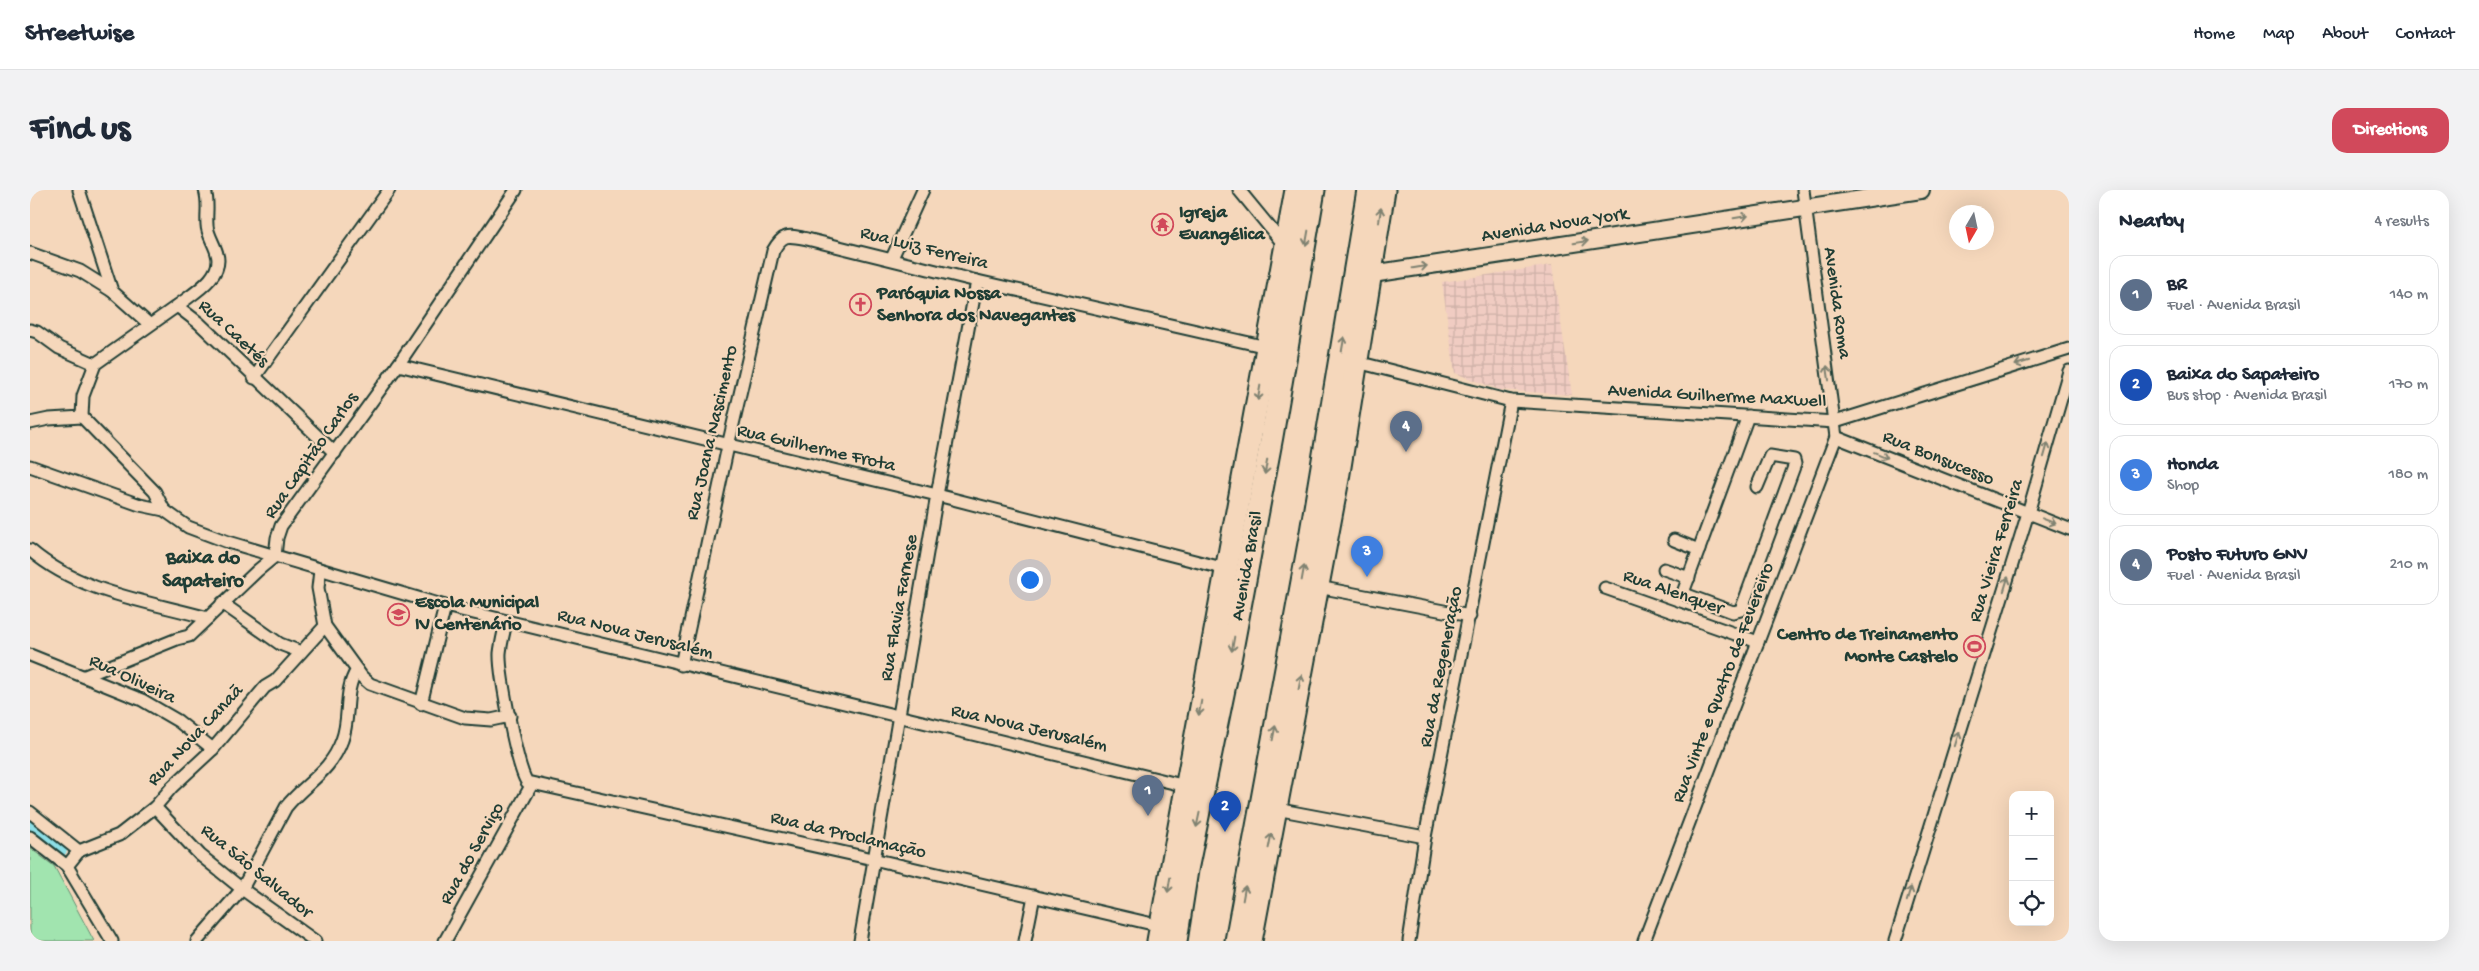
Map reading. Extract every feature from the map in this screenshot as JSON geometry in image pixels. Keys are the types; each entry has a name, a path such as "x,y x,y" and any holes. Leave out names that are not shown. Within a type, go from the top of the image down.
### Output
{"highway":[{"name":"Avenida Brasil","path":"1159,934 1296,190"},
{"name":"Avenida Brasil","path":"1176,941 1187,870 1231,655 1272,436 1314,190"},
{"path":"1236,941 1310,538 1368,190"},
{"path":"1251,941 1318,587 1358,362 1384,190"},
{"path":"1272,436 1286,247"},
{"path":"1310,538 1323,500 1344,393 1358,362"}],"main road":[{"name":"Avenida Nova York","path":"1372,274 1921,190"}],"street":[{"path":"78,190 112,291"},
{"path":"176,306 206,283 213,275 218,264 215,246 207,226 209,202 205,190"},
{"path":"254,378 389,190"},
{"name":"Rua Capitão Carlos","path":"275,556 277,538 281,526 398,365 516,190"},
{"path":"892,258 923,190"},
{"path":"1239,190 1286,247"},
{"name":"Avenida Roma","path":"1803,190 1835,422"},
{"name":"Rua Joana Nascimento","path":"681,665 728,446 773,251 779,239 785,236 807,239"},
{"name":"Rua Luiz Ferreira","path":"807,239 892,258 977,281 1267,347"},
{"path":"30,253 80,271 112,291 149,324"},
{"name":"Rua Flavia Farnese","path":"860,941 937,495 977,281"},
{"name":"Rua Caetés","path":"95,364 176,306 199,323 254,378 335,453"},
{"path":"30,330 37,332 59,348 95,364 83,396 82,417"},
{"name":"Avenida Guilherme Maxwell","path":"1358,362 1512,401 1835,422 2069,349"},
{"name":"Rua Guilherme Frota","path":"398,365 937,495 1226,569"},
{"name":"Rua Vieira Ferreira","path":"1895,941 2028,513 2069,371"},
{"name":"Rua da Regeneração","path":"1409,941 1425,837 1512,401"},
{"path":"1748,416 1684,590 1686,595 1733,612 1741,610 1795,464 1794,460 1770,456 1757,487"},
{"path":"30,423 50,418 82,417 156,492 164,510"},
{"path":"1835,422 1836,437"},
{"name":"Rua Bonsucesso","path":"1836,437 2069,529"},
{"name":"Rua Vinte e Quatro de Fevereiro","path":"1644,941 1836,437"},
{"name":"Rua Nova Jerusalém","path":"30,466 140,506 164,510 188,527 320,570 445,606 681,665 1186,786"},
{"path":"1674,540 1699,550"},
{"path":"30,550 58,572 82,583 208,618"},
{"path":"85,676 177,638 190,636 222,602 275,556"},
{"path":"1664,569 1689,578"},
{"path":"320,570 318,588 325,626 357,670 370,684 466,718 491,720 510,716"},
{"path":"1318,587 1470,616"},
{"name":"Rua Alenquer","path":"1605,588 1758,642"},
{"path":"222,602 280,644 301,652"},
{"path":"422,704 445,606"},
{"path":"506,622 500,653 518,761 529,783"},
{"name":"Rua Nova Canaã","path":"79,851 120,835 155,807 172,787 213,749 265,687 275,681 325,626"},
{"name":"Rua Oliveira","path":"30,656 142,700 178,721 213,749"},
{"path":"197,941 242,889 286,808 295,796 330,765 346,726 349,687 357,670"},
{"name":"Rua da Proclamação","path":"529,783 1034,896 1159,934"},
{"name":"Rua do Serviço","path":"444,941 529,783"},
{"name":"Rua São Salvador","path":"155,807 200,855 242,889 315,941"},
{"path":"1276,809 1425,837"},
{"path":"30,812 79,851 67,866"},
{"path":"30,837 67,866 112,941"},
{"path":"1025,941 1034,896"}],"shaded area":[{"path":"1552,265 1572,395 1500,390 1455,373 1442,282"}],"green space":[{"path":"30,848 54,866 94,941 30,941"}],"waterway":[{"path":"30,825 61,850"}],"place":[{"name":"Igreja Evangélica","path":"1163,224"},
{"name":"Paróquia Nossa Senhora dos Navegantes","path":"861,305"},
{"name":"Posto Futuro GNV","path":"1406,452"},
{"name":"Honda","path":"1367,577"},
{"name":"Escola Municipal IV Centenário","path":"399,614"},
{"name":"Centro de Treinamento Monte Castelo","path":"1974,646"},
{"name":"BR","path":"1148,816"},
{"name":"Baixa do Sapateiro","path":"1225,832"}],"district":[{"name":"Baixa do Sapateiro","path":"203,570"}]}
